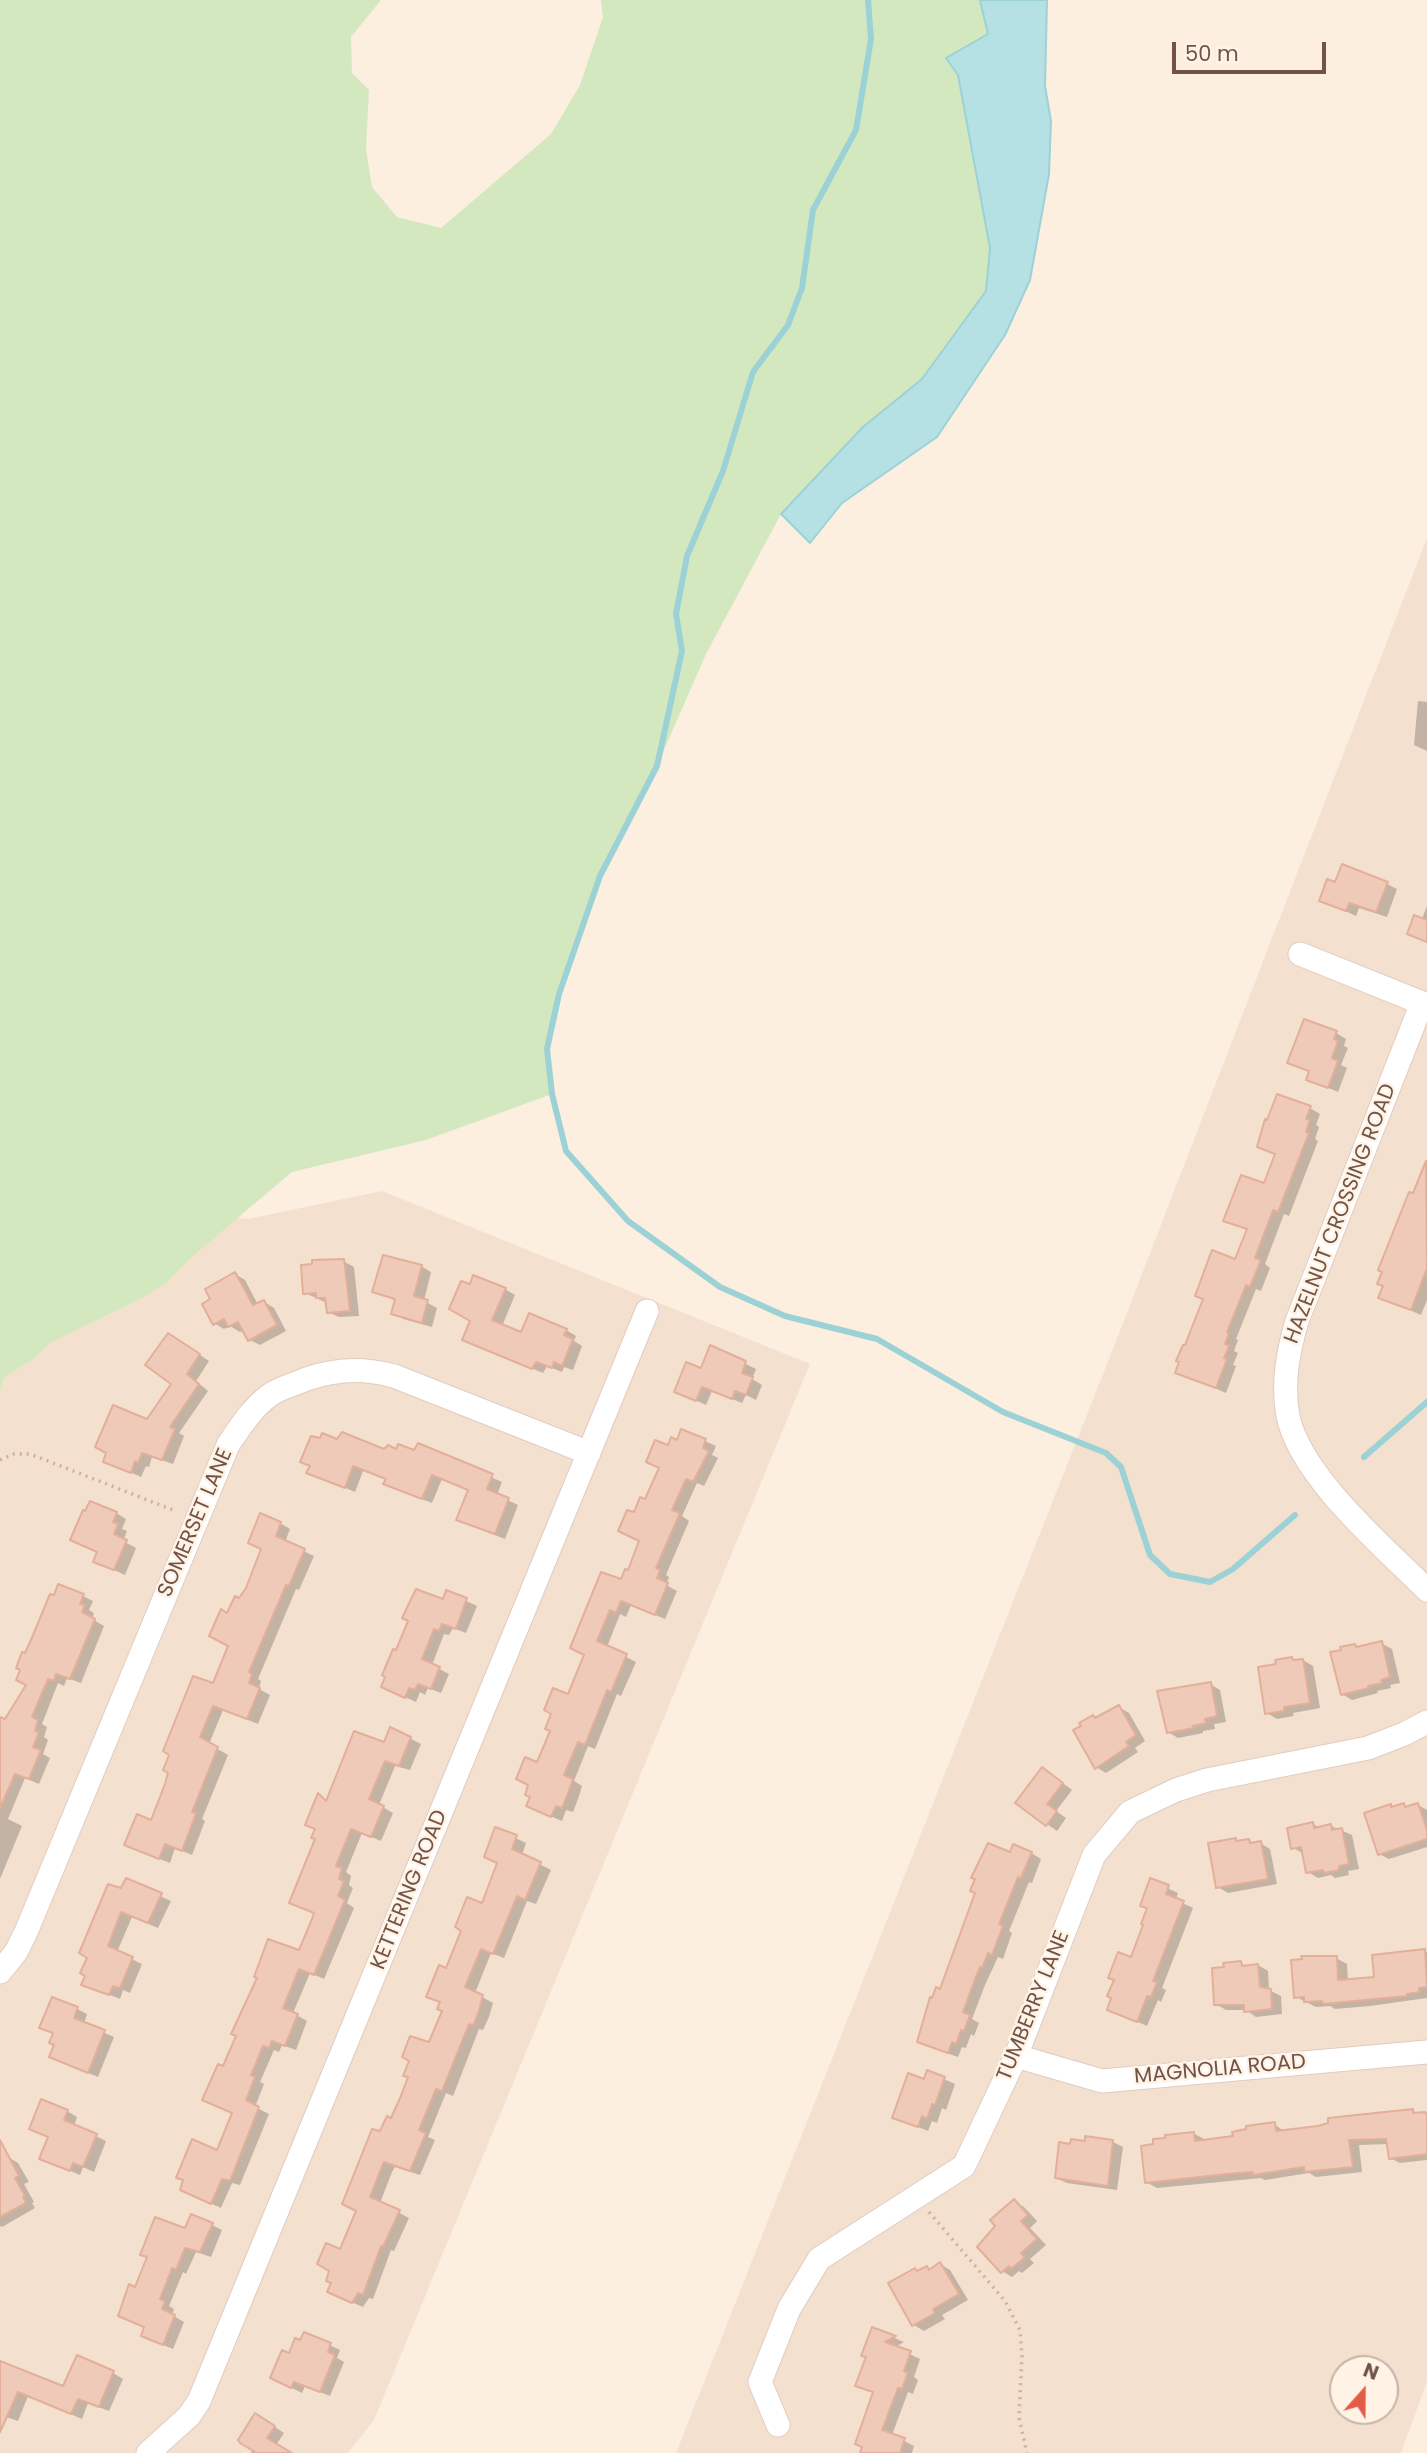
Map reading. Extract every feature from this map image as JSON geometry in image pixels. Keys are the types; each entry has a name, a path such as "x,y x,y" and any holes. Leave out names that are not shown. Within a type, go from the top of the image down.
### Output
{"street":[{"path":"1300,954 1424,1004"},
{"name":"HAZELNUT CROSSING ROAD","path":"1424,1004 1297,1321 1288,1350 1285,1375 1288,1417 1299,1444 1320,1479 1346,1510 1427,1590"},
{"name":"KETTERING ROAD","path":"148,2453 189,2416 199,2401 647,1311"},
{"name":"SOMERSET LANE","path":"0,1972 16,1952 26,1932 228,1445 249,1415 271,1394 315,1375 352,1368 375,1371 394,1376 589,1453"},
{"name":"TUMBERRY LANE","path":"778,2425 760,2382 789,2309 819,2259 964,2166 1016,2056 1094,1855 1130,1812 1176,1790 1207,1780 1368,1748 1427,1722"},
{"name":"MAGNOLIA ROAD","path":"1016,2056 1102,2081 1427,2052"}],"path":[{"path":"0,1460 14,1454 30,1454 173,1510"},
{"path":"916,2197 1012,2311 1020,2330 1019,2418 1027,2453"}],"shaded area":[{"path":"1427,538 1427,2381 1401,2453 676,2453 1111,1354"},
{"path":"382,1191 810,1364 374,2420 348,2453 0,2453 0,1198 248,1219"}],"green space":[{"path":"0,0 381,0 351,37 352,73 369,90 366,149 372,187 397,217 441,228 551,134 580,85 603,17 601,0 980,0 988,34 947,59 958,75 990,248 986,291 922,379 863,427 781,514 706,654 657,766 600,876 559,994 547,1049 552,1094 426,1140 292,1172 194,1255 167,1282 144,1297 52,1342 30,1361 4,1377 0,1392"}],"water":[{"path":"980,0 1047,0 1045,86 1051,121 1049,174 1030,280 1005,335 937,437 842,503 810,543 781,514 863,427 922,379 986,291 990,248 958,75 946,58 988,34"}],"building":[{"path":"1342,864 1388,882 1376,912 1349,903 1346,911 1319,901 1327,879 1335,882"},
{"path":"1414,915 1427,920 1427,942 1407,934"},
{"path":"1304,1019 1337,1031 1334,1039 1338,1041 1332,1058 1338,1061 1328,1088 1306,1080 1309,1071 1287,1063"},
{"path":"1277,1094 1311,1106 1306,1119 1310,1120 1306,1132 1309,1133 1278,1212 1273,1210 1255,1258 1261,1260 1250,1287 1246,1285 1227,1332 1229,1333 1225,1344 1229,1346 1224,1358 1227,1359 1216,1388 1175,1373 1179,1362 1176,1361 1203,1299 1195,1296 1212,1250 1235,1259 1247,1229 1223,1221 1241,1175 1264,1183 1275,1154 1257,1147 1265,1119 1267,1120"},
{"path":"1426,1161 1427,1268 1411,1310 1378,1298 1383,1286 1377,1284 1382,1272 1378,1270 1409,1192 1413,1193"},
{"path":"383,1255 422,1265 414,1296 428,1300 422,1323 391,1314 395,1299 372,1292"},
{"path":"344,1259 350,1311 327,1313 325,1298 316,1298 316,1293 303,1294 301,1265 312,1264 312,1260"},
{"path":"235,1272 253,1305 264,1300 277,1325 248,1341 238,1322 228,1327 224,1319 213,1325 202,1304 210,1299 205,1289"},
{"path":"473,1275 506,1288 492,1320 521,1332 529,1313 567,1329 564,1335 573,1339 562,1366 554,1362 552,1368 536,1362 532,1369 462,1340 470,1321 449,1309 461,1281 470,1284"},
{"path":"168,1333 200,1354 187,1374 199,1384 170,1427 175,1429 162,1460 142,1453 138,1463 135,1461 131,1473 103,1462 106,1453 95,1447 113,1405 147,1419 171,1384 145,1365"},
{"path":"710,1345 746,1361 742,1373 753,1377 746,1395 735,1391 732,1399 702,1387 696,1401 674,1392 686,1362 701,1368"},
{"path":"681,1429 706,1439 703,1448 709,1451 693,1482 686,1479 672,1510 680,1513 656,1568 660,1570 657,1578 668,1583 655,1615 621,1601 616,1613 610,1610 597,1641 627,1654 611,1692 607,1690 585,1745 578,1742 564,1775 573,1779 568,1793 562,1808 556,1806 551,1817 526,1806 530,1797 525,1795 528,1785 516,1779 525,1757 537,1762 550,1731 545,1729 551,1714 544,1710 553,1688 568,1694 584,1655 570,1648 601,1572 621,1579 625,1569 628,1570 639,1541 618,1531 627,1510 634,1512 640,1497 645,1499 659,1468 646,1462 655,1440 668,1445 671,1437 677,1440"},
{"path":"342,1432 384,1449 388,1445 396,1449 398,1444 414,1450 418,1443 493,1474 487,1489 509,1498 495,1534 456,1520 468,1490 432,1475 422,1499 383,1484 386,1479 353,1466 345,1488 306,1473 310,1466 300,1462 311,1436 320,1438 322,1433 337,1439"},
{"path":"90,1501 117,1512 113,1522 118,1524 114,1534 127,1540 114,1570 93,1562 97,1552 70,1540 83,1510 85,1511"},
{"path":"260,1513 281,1522 276,1536 305,1549 289,1586 286,1585 249,1672 252,1674 249,1683 260,1688 247,1719 213,1706 200,1737 218,1747 192,1812 196,1813 182,1851 165,1844 159,1859 124,1845 137,1814 151,1820 168,1773 163,1770 169,1755 163,1751 193,1676 213,1683 228,1646 209,1636 221,1609 227,1613 235,1596 239,1598 246,1588 261,1549 248,1543"},
{"path":"58,1584 84,1594 80,1604 85,1605 82,1612 95,1619 70,1679 56,1674 54,1681 48,1679 32,1717 38,1720 35,1731 39,1732 33,1747 41,1750 29,1779 15,1774 0,1808 0,1717 5,1719 26,1685 16,1680 20,1670 16,1668 50,1594 54,1595"},
{"path":"416,1589 443,1599 446,1590 467,1598 456,1629 442,1624 439,1631 434,1629 422,1659 440,1667 431,1689 418,1684 415,1690 409,1688 405,1698 381,1687 385,1677 382,1675 408,1621 402,1618"},
{"path":"1382,1641 1390,1677 1381,1680 1382,1683 1368,1686 1369,1688 1341,1695 1330,1652 1341,1650 1340,1647 1355,1644 1356,1647"},
{"path":"1292,1657 1293,1660 1303,1659 1310,1703 1284,1707 1284,1711 1265,1714 1258,1667 1276,1664 1275,1660"},
{"path":"1211,1682 1217,1716 1205,1719 1206,1723 1193,1726 1194,1728 1167,1733 1157,1691"},
{"path":"1119,1705 1136,1735 1126,1742 1129,1746 1095,1769 1073,1730 1093,1715 1095,1718"},
{"path":"390,1727 411,1737 399,1766 385,1761 369,1799 384,1806 371,1837 351,1829 336,1866 342,1868 339,1879 344,1881 338,1896 345,1900 314,1975 299,1969 283,2008 298,2014 285,2046 272,2041 269,2048 263,2046 251,2075 255,2077 246,2100 259,2107 230,2181 222,2179 211,2204 180,2190 183,2180 176,2178 192,2139 217,2150 232,2113 202,2100 218,2064 223,2066 236,2036 231,2034 257,1978 254,1977 268,1939 299,1950 312,1919 314,1913 289,1903 315,1839 311,1838 315,1829 305,1825 318,1793 326,1801 354,1731 384,1742"},
{"path":"1042,1767 1063,1783 1047,1804 1057,1811 1046,1826 1015,1803"},
{"path":"1404,1803 1405,1807 1418,1803 1427,1830 1427,1839 1378,1855 1364,1813 1391,1804 1391,1807"},
{"path":"1313,1822 1314,1828 1331,1824 1332,1830 1342,1828 1349,1864 1339,1866 1339,1870 1306,1873 1301,1847 1291,1849 1287,1828"},
{"path":"495,1827 517,1835 512,1849 541,1862 525,1900 517,1896 493,1954 481,1949 465,1987 483,1995 479,2011 473,2026 469,2024 442,2091 436,2089 419,2130 426,2133 410,2171 384,2162 382,2166 370,2197 400,2210 383,2247 381,2246 363,2295 358,2293 352,2303 327,2292 331,2283 326,2281 329,2271 317,2264 326,2243 340,2249 356,2211 342,2204 372,2129 380,2131 387,2116 391,2118 401,2096 408,2077 403,2076 409,2061 402,2057 410,2036 429,2042 442,2011 437,2009 440,2002 426,1997 439,1965 446,1968 461,1931 455,1927 467,1897 482,1903 497,1863 484,1857"},
{"path":"1236,1838 1236,1841 1249,1839 1250,1843 1261,1841 1268,1879 1216,1888 1208,1843"},
{"path":"988,1843 1010,1852 1013,1844 1032,1852 1021,1878 1018,1877 999,1924 1003,1926 992,1955 988,1953 975,1979 963,2012 970,2015 964,2031 961,2030 956,2044 952,2042 948,2053 917,2042 930,1997 932,1998 936,1987 940,1989 975,1893 970,1891 975,1879 971,1878"},
{"path":"126,1878 162,1893 148,1923 121,1912 108,1946 133,1957 120,1988 113,1986 109,1995 81,1985 85,1976 80,1973 87,1958 79,1953 108,1884 121,1888"},
{"path":"1150,1878 1169,1885 1166,1894 1184,1901 1153,1981 1157,1982 1151,1997 1147,1996 1137,2022 1107,2010 1111,1998 1107,1996 1114,1980 1108,1978 1118,1952 1131,1957 1143,1925 1141,1924 1147,1908 1140,1906"},
{"path":"1425,1949 1427,1987 1419,1988 1419,1992 1407,1996 1323,2004 1322,2001 1304,2002 1304,1997 1294,1998 1291,1960 1302,1959 1301,1956 1337,1956 1338,1980 1374,1977 1372,1955"},
{"path":"1241,1961 1242,1966 1258,1964 1260,1987 1271,1989 1272,2009 1244,2012 1244,2005 1214,2005 1212,1968 1224,1967 1223,1963"},
{"path":"52,1997 78,2007 74,2018 105,2030 88,2073 49,2057 54,2045 49,2043 53,2033 39,2028"},
{"path":"927,2070 945,2077 927,2119 922,2116 918,2127 892,2118 908,2073 924,2079"},
{"path":"41,2099 68,2110 64,2120 97,2134 83,2167 73,2163 70,2171 39,2159 48,2137 29,2129"},
{"path":"1413,2109 1413,2113 1425,2112 1427,2115 1427,2154 1389,2159 1386,2139 1349,2140 1353,2167 1304,2172 1304,2167 1253,2175 1253,2172 1145,2183 1141,2146 1153,2144 1153,2139 1165,2138 1165,2135 1194,2132 1195,2141 1233,2136 1232,2132 1246,2129 1246,2126 1275,2122 1276,2131 1318,2126 1328,2123 1328,2118"},
{"path":"1085,2136 1113,2140 1108,2186 1055,2178 1059,2142 1070,2144 1071,2139 1085,2141"},
{"path":"0,2140 19,2176 15,2178 26,2203 0,2217"},
{"path":"1014,2199 1028,2215 1021,2221 1037,2239 1021,2253 1025,2257 1011,2269 1009,2266 1001,2273 977,2247 995,2226 990,2220"},
{"path":"191,2214 213,2223 200,2252 185,2248 176,2270 172,2268 160,2299 165,2301 162,2309 175,2315 163,2345 141,2336 144,2327 118,2316 129,2284 135,2287 147,2257 140,2255 155,2217 185,2228"},
{"path":"940,2262 959,2294 933,2309 935,2313 912,2326 888,2283 915,2268 917,2271 927,2266 929,2270"},
{"path":"872,2327 896,2336 885,2342 911,2351 904,2371 908,2373 902,2389 898,2388 882,2430 905,2438 900,2453 860,2453 862,2447 855,2444 873,2392 855,2386 866,2357 861,2356"},
{"path":"304,2332 331,2343 328,2352 335,2355 320,2392 294,2382 291,2388 270,2378 282,2350 289,2353 295,2338 300,2340"},
{"path":"77,2355 114,2371 99,2407 78,2399 71,2414 18,2392 0,2432 0,2361 63,2386"},
{"path":"255,2413 275,2426 267,2438 292,2453 257,2453 240,2443 238,2440"}],"waterway":[{"path":"868,0 871,39 856,130 813,210 802,288 788,325 753,372 723,471 687,556 676,614 682,651 657,766 600,876 559,994 547,1049 552,1094 566,1151 628,1221 720,1287 785,1316 877,1339 1003,1412 1106,1453 1121,1467 1150,1555 1170,1574 1210,1582 1233,1569 1295,1515"},
{"path":"1364,1457 1427,1402"}]}
